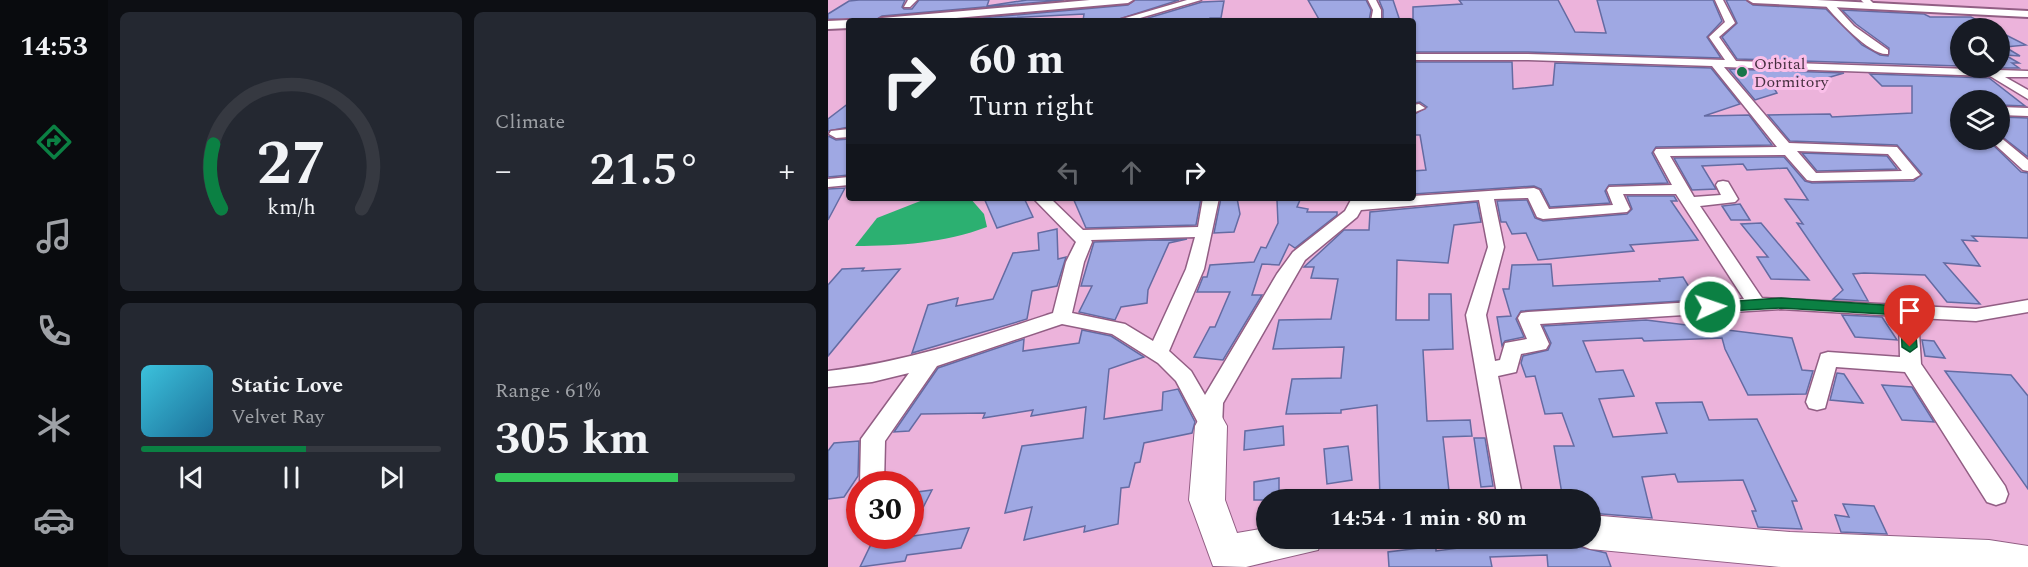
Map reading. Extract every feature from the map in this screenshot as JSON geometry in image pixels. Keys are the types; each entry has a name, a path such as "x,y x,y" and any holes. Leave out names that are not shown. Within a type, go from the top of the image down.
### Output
{"main road":[{"path":"1210,426 1207,500 1226,560 1266,549"},
{"path":"1601,533 1790,550 1989,558 2028,564"}],"street":[{"path":"932,18 1128,0"},
{"path":"1131,18 1197,0"},
{"path":"1372,0 1378,12 1377,18"},
{"path":"1719,0 1730,23 1713,37 1734,65"},
{"path":"1753,0 1829,4 1868,3 2028,14"},
{"path":"1829,4 1851,28 1884,52"},
{"path":"828,26 846,24"},
{"path":"1416,57 1528,57 1950,72"},
{"path":"1716,64 1786,149 1812,177 1912,175 1892,150 1786,149 1661,152 1686,195 1757,304"},
{"path":"2010,74 2028,74"},
{"path":"2000,78 2028,95"},
{"path":"2010,111 2028,112"},
{"path":"2008,150 2028,167"},
{"path":"828,183 846,181"},
{"path":"1416,199 1534,192 1543,214 1622,209 1614,190 1730,199 1723,185"},
{"path":"1486,195 1496,247 1476,315 1509,489"},
{"path":"1044,201 1084,242 1075,262 1061,317"},
{"path":"1158,353 1195,268 1210,201"},
{"path":"1210,426 1212,404 1286,274 1299,256 1352,214 1358,202 1376,201"},
{"path":"1080,236 1205,232"},
{"path":"1486,369 1509,367 1512,348 1539,344 1528,318 1781,303 1976,315 2028,306"},
{"path":"1908,310 1911,365 1996,494"},
{"path":"828,379 872,374 930,360 1061,317 1118,329 1158,353 1184,376 1210,426"},
{"path":"1817,402 1828,359 1911,365"},
{"path":"872,471 873,439 930,360"}],"shaded area":[{"path":"920,201 973,201 984,214 987,227 955,237 922,243 855,246 877,218"}],"building":[{"path":"905,0 902,7 912,9 919,0 989,0 987,6 1027,0 1064,0 879,18 828,19 828,14 849,1"},
{"path":"1135,0 1179,0 1122,18 1083,18 1084,14 982,18 1128,5"},
{"path":"1308,0 1366,0 1371,10 1370,18 1318,18"},
{"path":"1379,0 1393,0 1399,18 1383,18"},
{"path":"1459,0 1558,0 1575,32 1606,33 1597,0 1713,0 1722,21 1707,37 1721,58 1528,52 1416,52 1416,18 1413,18 1413,7 1462,4"},
{"path":"1726,0 1746,0 1753,5 1826,9 1862,45 1880,55 1888,56 1889,48 1856,24 1842,10 1973,18 1950,18 1950,66 1737,59 1722,37 1737,23"},
{"path":"1224,1 1221,18 1148,18 1202,2"},
{"path":"2010,37 2026,45 2010,47"},
{"path":"2010,50 2020,56 2010,55"},
{"path":"2010,58 2019,63 2012,63 2019,68 2010,68"},
{"path":"1416,62 1512,62 1513,89 1553,85 1555,63 1711,68 1740,104 1704,116 1749,115 1772,145 1656,147 1652,153 1668,183 1609,185 1605,191 1610,203 1550,207 1541,189 1534,186 1416,194 1416,171 1426,170 1420,135 1416,135 1416,113 1427,107 1420,102 1416,103"},
{"path":"1729,69 1844,73 1803,85 1772,85 1777,93 1755,100"},
{"path":"1870,74 1989,78 2004,90 1950,90 1950,150 1998,150 2021,172 2028,173 2028,238 1972,236 1977,241 1962,240 1980,266 1944,263 1980,304 1947,302 1925,275 1853,274 1868,301 1833,299 1843,290 1797,223 1803,224 1785,199 1808,200 1787,168 1747,170 1743,164 1702,166 1716,189 1692,190 1674,158 1784,157 1805,181 1812,183 1914,181 1922,174 1897,145 1790,141 1768,115 1830,114 1832,117 1912,113 1912,86 1882,86"},
{"path":"2010,94 2025,106 2010,105"},
{"path":"846,105 846,128 828,131 828,119"},
{"path":"2010,117 2028,118 2028,157 2010,143"},
{"path":"828,136 836,140 846,139 846,175 828,177"},
{"path":"1802,153 1887,156 1897,169 1817,171"},
{"path":"845,188 828,220 828,189"},
{"path":"1627,196 1674,196 1677,201 1671,201 1698,240 1630,245 1634,251 1538,260 1526,233 1512,234 1506,222 1501,222 1497,201 1527,200 1535,218 1543,221 1627,214 1632,209"},
{"path":"985,201 1025,201 1033,217 997,228"},
{"path":"1074,201 1200,201 1196,225 1086,228"},
{"path":"1220,201 1238,201 1240,214 1234,232 1214,233"},
{"path":"1277,201 1300,201 1297,207 1308,209 1307,212 1337,212 1337,215 1295,248 1289,244 1279,265 1262,264 1252,295 1262,295 1223,360 1194,357 1210,327 1215,327 1230,292 1197,292 1203,277 1207,277 1210,265 1254,262 1261,247 1266,248 1278,223"},
{"path":"1477,202 1481,222 1454,225 1448,263 1397,260 1396,320 1429,320 1429,294 1451,294 1453,349 1423,350 1427,421 1470,420 1472,436 1443,437 1449,489 1380,489 1377,405 1341,410 1341,413 1286,414 1292,379 1341,378 1344,347 1273,349 1279,320 1331,319 1338,279 1311,278 1314,267 1304,267 1344,230 1369,230 1370,212"},
{"path":"1740,204 1750,220 1731,220 1722,206"},
{"path":"1761,223 1809,280 1771,279 1757,257 1768,257 1741,224"},
{"path":"1057,229 1058,259 1066,257 1057,286 1032,291 1027,319 912,353 928,305 958,298 956,306 993,299 1013,253 1039,250 1038,233"},
{"path":"1187,239 1169,243 1148,290 1147,303 1121,307 1115,320 1079,312 1092,286 1081,286 1094,242"},
{"path":"1551,264 1553,286 1660,281 1659,279 1683,277 1697,300 1521,311 1516,319 1524,337 1505,341 1502,346 1497,317 1511,316 1503,289 1509,289 1512,265"},
{"path":"864,268 862,271 900,269 828,356 828,285 842,269"},
{"path":"1842,315 1882,317 1897,340 1855,337"},
{"path":"1646,320 1792,338 1802,370 1813,371 1806,394 1748,395 1725,349 1722,338 1583,341 1596,372 1623,370 1634,396 1599,399 1613,437 1667,433 1656,403 1702,402 1709,420 1757,419 1797,501 1792,501 1802,529 1758,527 1752,511 1756,511 1743,480 1678,482 1675,474 1642,477 1652,518 1601,514 1601,489 1561,489 1554,446 1574,446 1562,413 1545,414 1535,376 1526,377 1521,363 1523,356 1548,350 1551,343 1543,326"},
{"path":"1082,330 1111,336 1144,357 1109,369 1104,419 1162,410 1163,392 1178,389 1195,422 1192,433 1144,443 1140,462 1135,463 1129,487 1121,488 1118,524 1084,532 1085,526 1024,540 1032,507 1005,513 1022,446 1083,438 1086,407 1031,416 1033,410 983,418 985,413 921,414 909,431 894,432 938,368 1024,339 1023,351 1079,343"},
{"path":"1922,340 1934,341 1945,358 1925,356"},
{"path":"1945,371 2011,375 2028,396 2028,489"},
{"path":"1837,373 1844,374 1863,403 1830,400"},
{"path":"1882,385 1912,387 1934,422 1902,420"},
{"path":"1283,426 1284,445 1244,450 1245,431"},
{"path":"1474,438 1485,438 1493,486 1481,487"},
{"path":"859,441 858,471 846,471 844,497 828,499 828,451 834,443"},
{"path":"1348,446 1352,480 1327,484 1324,449"},
{"path":"1279,478 1279,489 1256,489 1256,500 1254,500 1254,482"},
{"path":"932,490 924,506 924,491"},
{"path":"1843,504 1874,506 1887,534 1841,532 1835,515 1849,517"},
{"path":"969,528 961,548 907,555 905,561 860,567 869,549 924,549 924,534"},
{"path":"1412,549 1436,549 1436,551 1589,549 1606,553 1611,567 1548,567 1547,555 1490,557 1492,567 1389,567 1388,552"}],"place":[{"name":"Orbital Dormitory","path":"1742,72"}],"route":[{"path":"1710,307 1781,303 1908,310 1910,347"}]}
